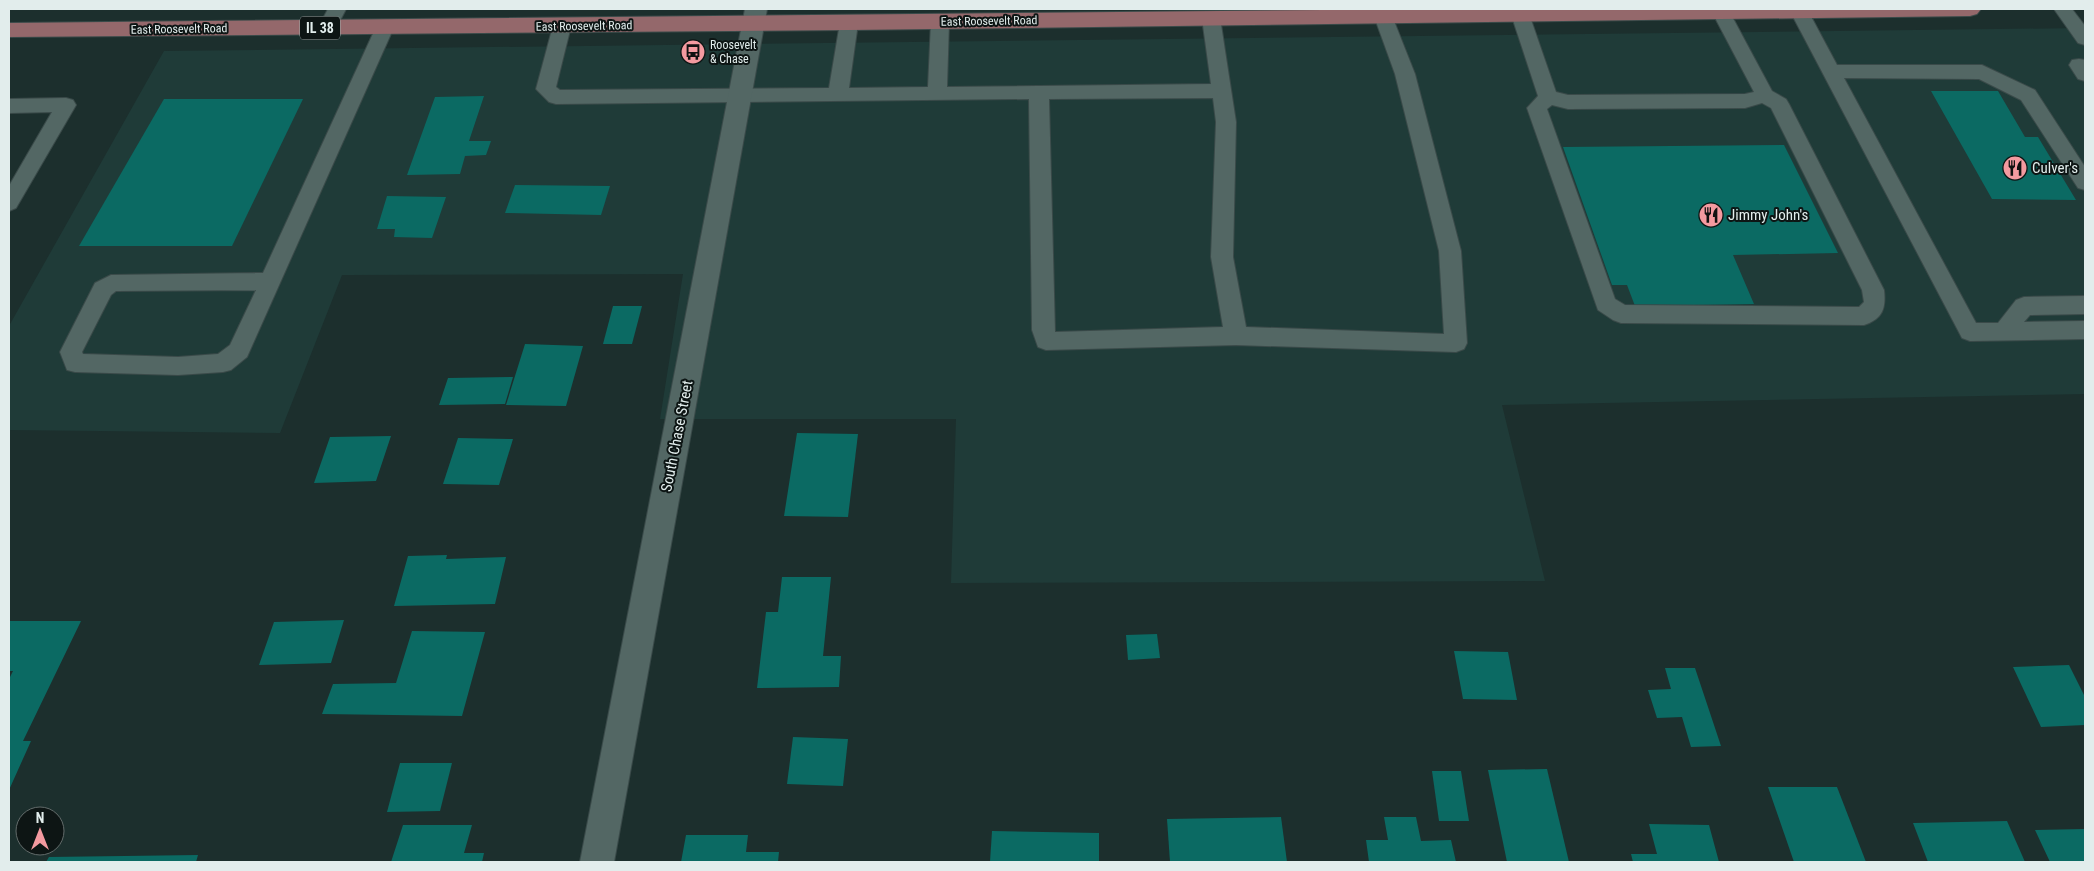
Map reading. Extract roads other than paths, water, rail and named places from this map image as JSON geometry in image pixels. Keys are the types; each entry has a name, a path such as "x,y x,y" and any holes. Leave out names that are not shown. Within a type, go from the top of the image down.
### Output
{"main road":[{"name":"East Roosevelt Road","path":"9,30 332,18 385,27 562,26 755,16 849,23 940,22 1101,14 1211,18 1308,13 1383,16 1520,14 1570,11 1970,9"}],"street":[{"name":"South Chase Street","path":"597,862 755,16"}],"lane":[{"path":"2062,9 2085,39"},
{"path":"1548,97 1537,108 1606,304 1622,314 1864,316 1876,305 1873,290 1779,104 1764,95 1725,11"},
{"path":"1799,11 1970,332 2085,330"},
{"path":"1520,14 1548,97"},
{"path":"1039,93 1043,330 1046,341 1236,336 1456,343 1450,251 1405,74 1383,16"},
{"path":"1211,18 1226,122 1222,257 1236,336"},
{"path":"937,94 940,22"},
{"path":"838,95 849,23"},
{"path":"562,26 546,89 556,97 1221,91"},
{"path":"272,281 111,283 103,288 71,352 75,363 178,366 223,363 239,351 272,281 385,27"},
{"path":"2085,64 2079,65 2085,74"},
{"path":"1831,71 1982,72 2028,95 2085,183"},
{"path":"1548,97 1568,102 1598,102 1746,100 1764,95"},
{"path":"9,106 66,105 9,203"},
{"path":"2004,331 2024,306 2085,304"}],"place":[{"name":"Roosevelt & Chase","path":"693,52"},
{"name":"Culver's","path":"2015,168"},
{"name":"Jimmy John's","path":"1711,215"}]}
